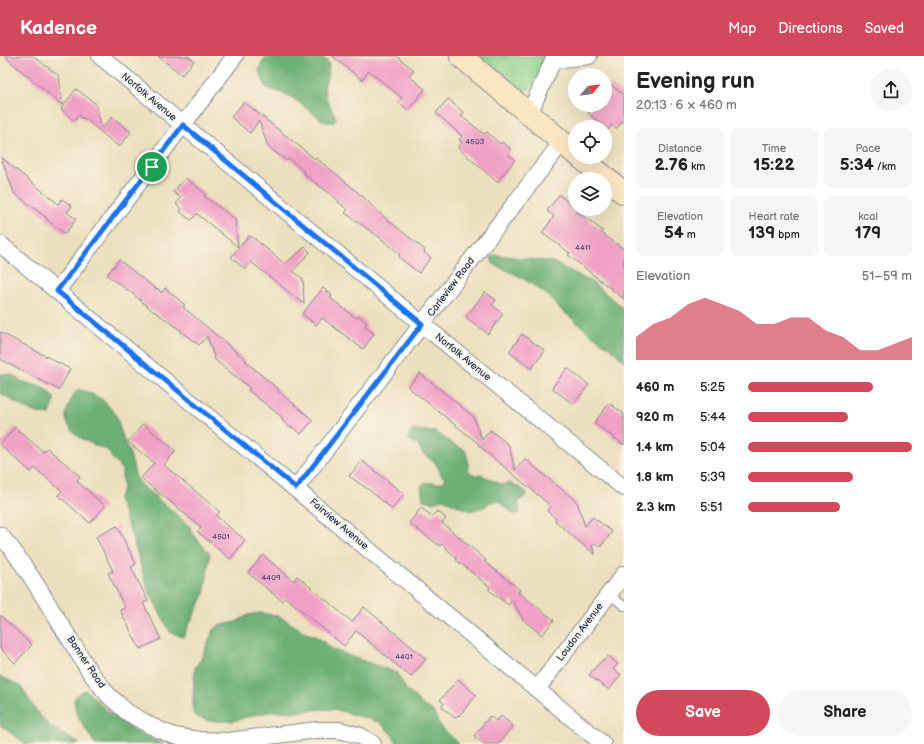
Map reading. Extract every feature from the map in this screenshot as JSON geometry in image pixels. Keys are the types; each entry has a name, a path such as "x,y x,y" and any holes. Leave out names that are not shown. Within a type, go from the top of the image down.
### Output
{"main road":[{"path":"461,56 568,147"},
{"path":"589,164 624,193"}],"street":[{"name":"Norfolk Avenue","path":"100,56 422,324 624,488"},
{"path":"57,291 235,56"},
{"path":"530,114 555,58 589,56"},
{"name":"Carleview Road","path":"296,488 422,324 568,147"},
{"name":"Fairview Avenue","path":"0,244 603,744"},
{"name":"Bonner Road","path":"0,535 12,549 32,578 90,672 108,695 127,712 174,736 199,740 228,741 317,730 339,730 361,736 373,744"},
{"name":"Loudon Avenue","path":"536,689 624,574"}],"lane":[{"path":"609,594 624,606"}],"green space":[{"path":"267,56 321,56 329,63 327,79 324,86 326,98 336,117 335,122 325,122 290,96 267,88 259,71 263,60"},
{"path":"477,56 546,56 534,82 528,90 524,91 517,90"},
{"path":"496,255 553,262 593,283 624,309 624,362 611,348 596,338 559,308 549,296 521,277 493,264 491,257"},
{"path":"0,374 13,375 21,381 47,390 54,397 54,403 50,414 43,414 29,410 0,393"},
{"path":"78,389 103,400 116,415 130,454 136,478 146,489 154,494 159,501 167,506 190,527 193,534 210,554 204,595 183,637 170,632 148,590 129,527 118,499 123,489 122,470 112,458 108,450 81,438 70,428 67,421 67,411 73,396"},
{"path":"414,430 436,432 454,445 465,450 468,460 468,471 471,473 483,476 500,484 511,483 525,491 527,495 518,502 520,513 514,514 498,501 490,502 484,507 471,511 443,499 433,502 423,500 421,486 428,483 440,483 446,478 442,476 435,462 424,455 417,444 408,440 409,433"},
{"path":"261,613 279,616 306,633 317,637 334,650 397,673 406,689 424,706 433,711 440,726 459,744 397,744 393,736 379,722 334,709 295,712 275,711 253,715 233,721 209,721 197,717 193,713 195,667 200,661 213,631 218,626 236,622 248,615"},
{"path":"0,676 21,686 34,708 49,726 80,744 26,744 0,725"},
{"path":"85,690 121,721 141,734 164,744 95,744 76,714 74,699 79,693"}],"building":[{"path":"4,56 33,56 59,76 62,105"},
{"path":"158,56 188,56 194,61 182,75"},
{"path":"332,56 396,56 414,70 409,76 425,89 408,110 398,102 402,98 369,71 362,80"},
{"path":"612,86 624,95 624,119 616,129 612,125 612,120 596,120 588,113 612,112"},
{"path":"76,89 95,103 102,128 112,117 131,132 119,147 84,118 83,119 79,115 74,121 61,109"},
{"path":"448,99 464,113 461,116 484,134 487,132 500,144 502,142 511,149 508,154 515,160 497,182 458,148 462,142 459,140 462,136 436,113"},
{"path":"244,102 315,159 316,158 335,173 383,216 425,250 424,252 431,258 419,273 400,258 399,253 345,213 348,210 338,202 339,201 304,174 305,173 289,158 287,161 268,147 259,121 250,133 231,117"},
{"path":"1,157 58,204 62,199 72,206 67,212 76,219 65,234 14,193"},
{"path":"185,178 204,192 205,197 235,219 238,247 197,214 191,220 180,212 182,209 176,204 181,198 173,192"},
{"path":"559,195 568,202 568,216 583,216 603,231 601,233 624,249 624,299 568,255 570,253 542,233 554,216 547,211"},
{"path":"249,236 255,239 285,264 305,247 310,252 293,271 303,279 304,304 251,262 245,269 231,257"},
{"path":"119,260 162,293 165,288 185,305 183,307 246,360 245,361 279,390 278,391 313,420 301,434 292,427 291,428 281,419 283,418 248,390 250,388 215,360 207,336 199,345 107,275"},
{"path":"323,288 332,295 330,298 356,318 359,316 367,323 365,326 374,334 363,349 322,318 316,325 302,314"},
{"path":"485,292 496,300 492,305 503,314 488,334 466,317"},
{"path":"0,332 70,369 59,390 0,359"},
{"path":"522,334 545,351 531,369 509,352"},
{"path":"567,368 589,385 573,404 552,388"},
{"path":"420,373 473,416 482,440 490,430 509,445 515,470 525,459 577,502 585,526 593,517 612,532 600,547 595,543 592,546 595,555 555,521 556,519 547,511 551,506 478,445 479,444 408,387"},
{"path":"609,403 624,414 624,445 594,423"},
{"path":"143,424 176,451 164,465 220,512 216,516 245,540 230,559 198,532 201,527 141,478 154,463 128,442"},
{"path":"15,427 43,452 47,448 80,476 77,481 105,506 90,523 58,495 62,491 35,468 31,472 0,445"},
{"path":"362,461 404,494 392,509 349,476"},
{"path":"421,508 432,516 437,511 446,518 442,523 486,560 485,562 520,590 518,592 554,620 542,635 523,620 512,600 508,605 489,590 490,587 456,560 457,559 442,544 440,546 409,523"},
{"path":"117,526 136,564 131,567 148,601 143,603 161,639 140,649 120,610 125,608 108,573 113,571 96,537"},
{"path":"263,555 294,581 297,576 352,622 364,607 426,659 411,677 356,631 344,646 285,597 282,601 248,573"},
{"path":"0,615 32,645 15,663 0,648"},
{"path":"608,656 618,664 613,669 621,675 609,690 589,675 602,660 604,661"},
{"path":"458,679 476,695 459,716 458,715 455,718 442,707 444,703 440,700"},
{"path":"490,716 496,721 501,716 513,726 498,744 484,744 474,736"}],"route":[{"path":"183,125 422,324 296,488 57,291 152,167 183,125"}]}
